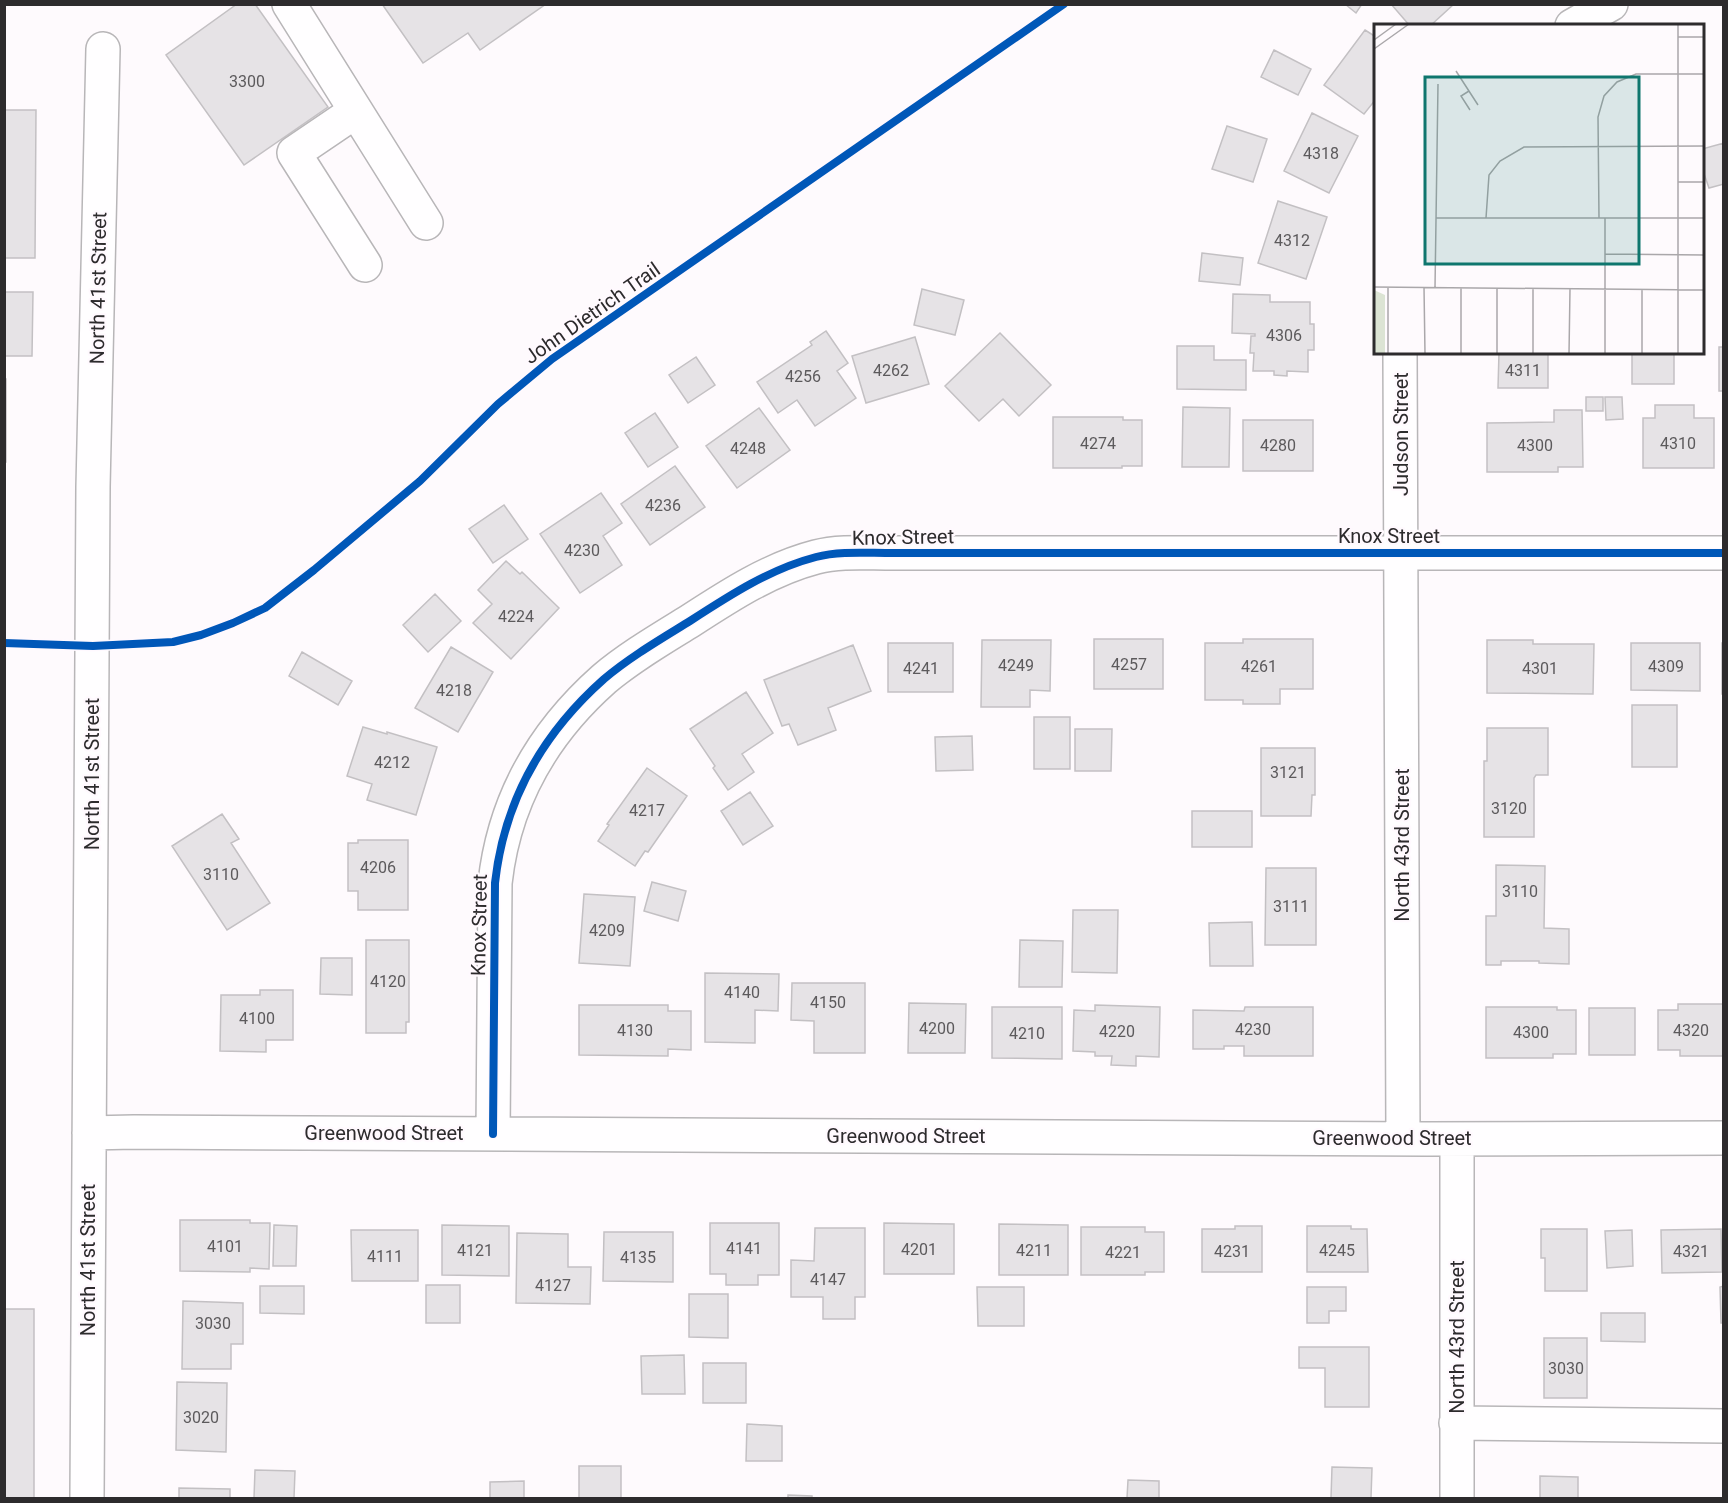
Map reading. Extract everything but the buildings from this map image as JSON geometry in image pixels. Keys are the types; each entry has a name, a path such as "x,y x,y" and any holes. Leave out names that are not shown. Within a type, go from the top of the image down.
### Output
{"street":[{"path":"289,4 426,223"},
{"path":"1576,24 1611,4"},
{"name":"North 41st Street","path":"87,1498 93,487 103,49"},
{"path":"356,111 294,153 365,265"},
{"name":"Judson Street","path":"1400,354 1401,552"},
{"name":"Knox Street","path":"493,1134 495,883 498,854 521,786 547,742 582,700 605,678 733,593 778,570 819,556 838,554 888,540 1401,552 1724,553"},
{"name":"North 43rd Street","path":"1401,552 1403,1138"},
{"name":"Greenwood Street","path":"89,1133 1457,1139 1724,1138"},
{"name":"North 43rd Street","path":"1457,1139 1457,1498"},
{"path":"1456,1423 1724,1426"}],"cycle path":[{"name":"John Dietrich Trail","path":"4,643 93,646 173,642 201,635 265,608 420,481 498,404 552,359 1064,4"},
{"path":"493,1134 495,883 507,824 517,797 545,746 582,700 604,679 657,641 735,592 766,576 816,557 852,553 1724,553"}]}
